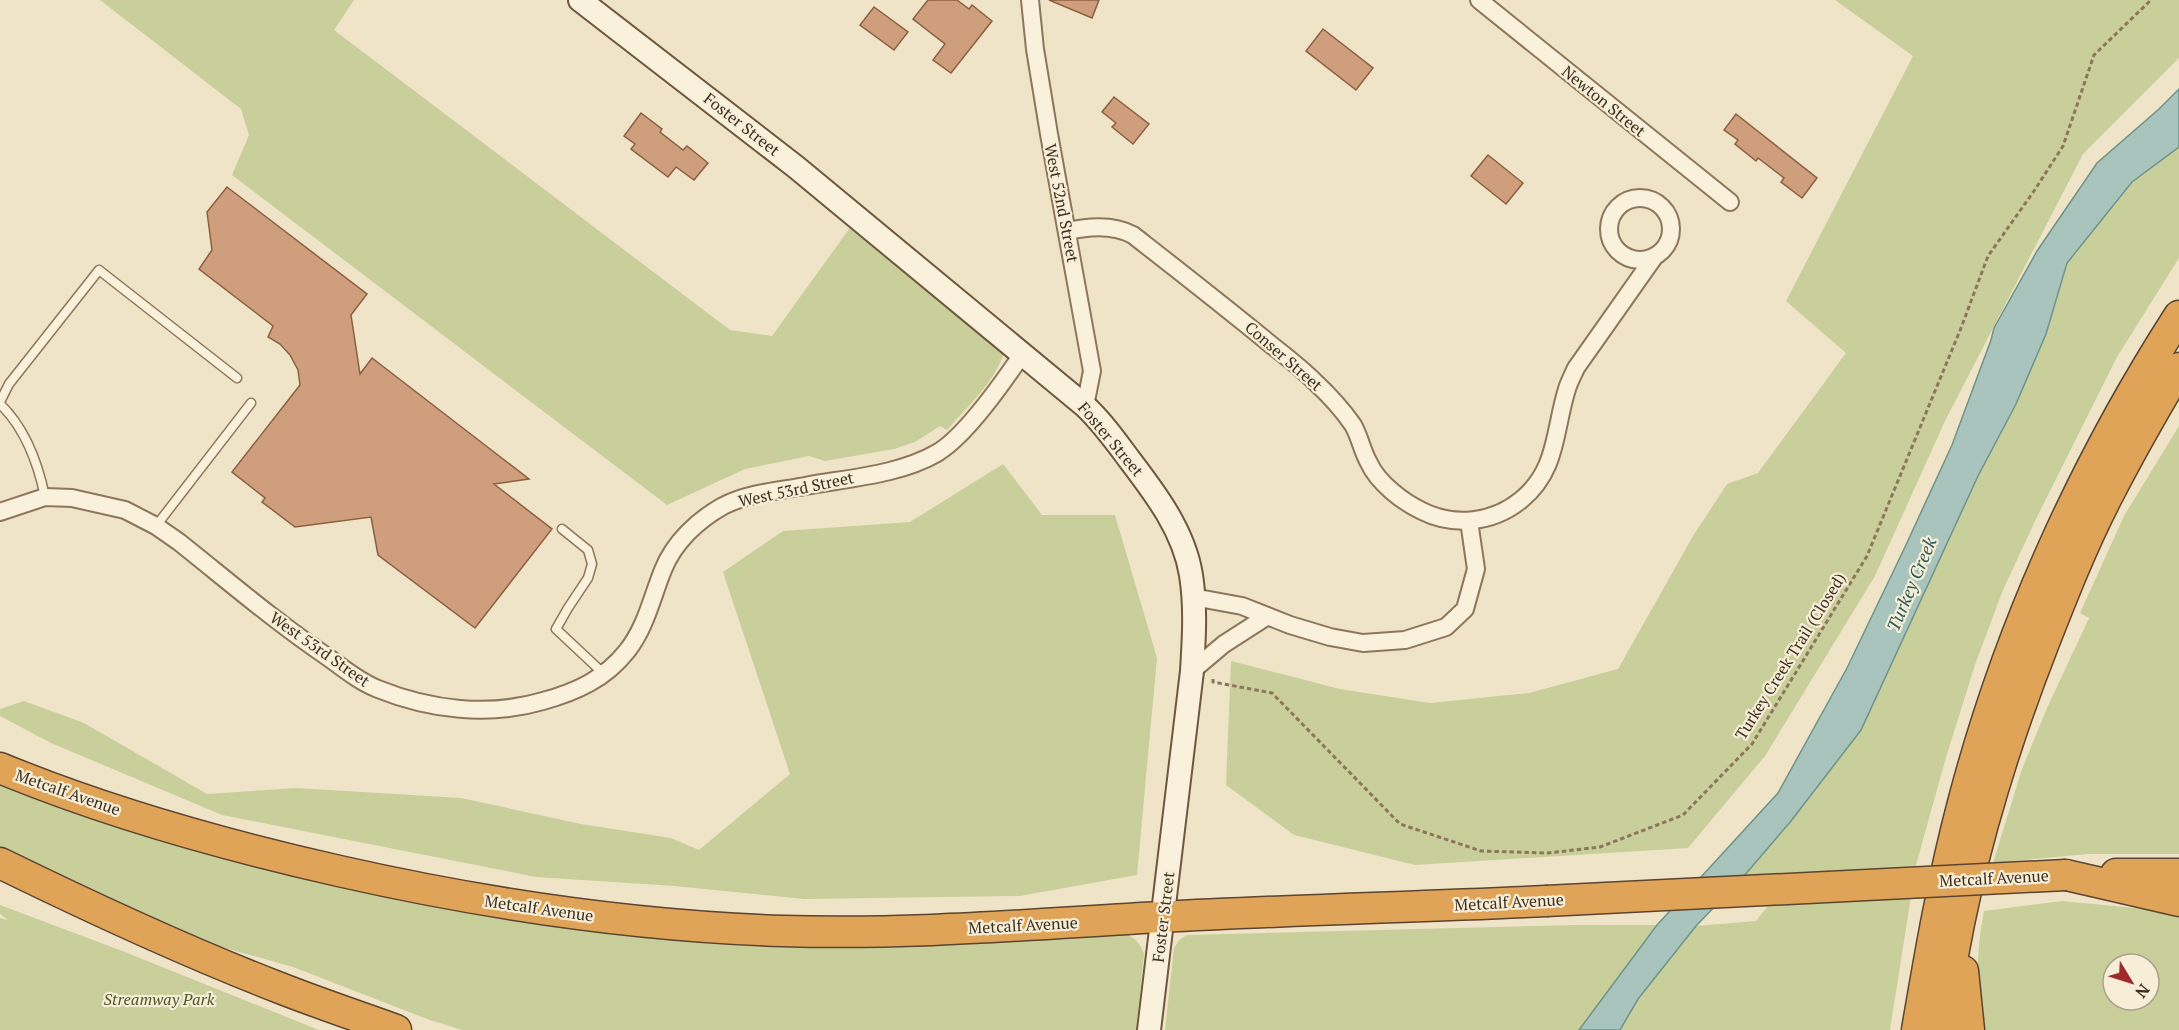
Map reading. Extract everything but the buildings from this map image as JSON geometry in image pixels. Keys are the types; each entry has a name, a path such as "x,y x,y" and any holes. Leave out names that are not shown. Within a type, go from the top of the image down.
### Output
{"highway":[{"path":"1917,1030 1934,925 1963,803 1988,720 2012,652 2075,501 2115,422 2179,316"},
{"path":"1942,1030 1960,923 1983,820 2020,704 2067,582 2107,497 2179,368"},
{"path":"2107,497 2179,400"},
{"name":"Metcalf Avenue","path":"0,768 106,807 276,857 401,885 496,903 602,917 784,931 892,931 1010,927 1162,917 1546,901 2066,875"},
{"path":"0,863 84,904 196,954 279,988 396,1030"},
{"path":"2066,875 2179,874"},
{"path":"2066,875 2179,901"},
{"path":"1960,923 1965,1004 1969,1030"}],"street":[{"name":"Foster Street","path":"580,0 796,167 1085,406 1098,418 1156,494 1175,527 1191,573 1196,619 1192,671 1149,1030"},
{"name":"West 52nd Street","path":"1030,0 1046,113 1092,371 1085,406"},
{"name":"Newton Street","path":"1479,0 1730,202"},
{"name":"Conser Street","path":"1068,231 1098,227 1122,229 1133,235 1215,298 1313,379 1353,425 1369,463 1382,482 1422,511 1437,517 1469,521 1483,519 1505,509 1520,501 1531,489 1554,451 1567,389 1576,368 1655,256"},
{"name":"West 53rd Street","path":"0,513 45,496 97,502 125,510 156,526 310,646 377,689 434,706 467,710 502,710 531,705 568,694 590,684 619,662 640,631 672,552 694,526 709,514 744,497 901,468 937,453 954,441 1023,353"},
{"path":"1193,597 1242,606 1266,617 1363,643 1405,640 1446,627 1465,609 1476,569 1469,521"},
{"path":"1192,671 1224,644 1266,617"}],"lane":[{"path":"45,496 41,476 33,456 13,417 0,403 9,384 99,270 237,378"},
{"path":"156,526 251,403"},
{"path":"562,529 588,550 592,564 588,578 556,629 604,674"}],"path":[{"name":"Turkey Creek Trail (Closed)","path":"1211,655 1213,682 1272,693 1400,824 1481,851 1548,853 1600,847 1683,815 1752,744 1867,556 1961,328 1988,256 2063,146 2094,55 2151,0"}],"green space":[{"path":"100,0 354,0 334,30 730,330 772,336 852,225 1004,353 1000,364 987,384 947,430 940,426 915,442 894,449 825,461 809,456 745,469 667,505 232,175 249,135 241,109"},
{"path":"1835,0 2179,0 2179,58 2083,154 1945,421 1875,576 1765,756 1688,848 1415,865 1294,835 1226,785 1231,661 1340,689 1430,703 1529,693 1618,669 1693,536 1727,484 1758,473 1846,353 1786,301 1913,56"},
{"path":"2179,147 2179,258 2117,357 2003,590 1976,662 1916,865 1890,1030 1620,1030 1638,999 1696,926 1756,921 1793,874 1744,876 1791,821 1861,730 1978,476 2016,404 2046,334 2067,263 2132,182"},
{"path":"2179,426 2179,854 2088,854 1993,863 2022,769 2047,708 2089,618 2080,613 2124,516"},
{"path":"1003,464 1042,515 1115,515 1157,658 1137,875 1020,896 804,899 674,886 536,877 222,815 51,743 0,716 0,709 24,701 84,723 207,794 296,788 461,798 581,824 671,838 699,850 790,774 723,572 783,531 910,522"},
{"path":"0,779 458,909 1124,933 1137,941 1144,954 1136,1030 462,1030 427,1019 293,967 193,939 0,847"},
{"path":"2062,901 2155,910 2179,915 2179,1030 1981,1030 1978,1000 1979,940 1984,911"},
{"name":"Streamway Park","path":"0,905 125,952 319,1030 0,1030 0,918 8,920 0,914"},
{"path":"1657,925 1579,1030 1165,1030 1174,948 1179,940 1187,935"}],"water":[{"name":"Turkey Creek","path":"2179,89 2179,147 2132,182 2067,263 2046,334 2016,404 1978,476 1861,730 1791,821 1744,876 1696,926 1638,999 1620,1030 1579,1030 1657,925 1778,793 1847,668 1905,547 1952,445 1994,328 2037,251 2097,163"}]}
